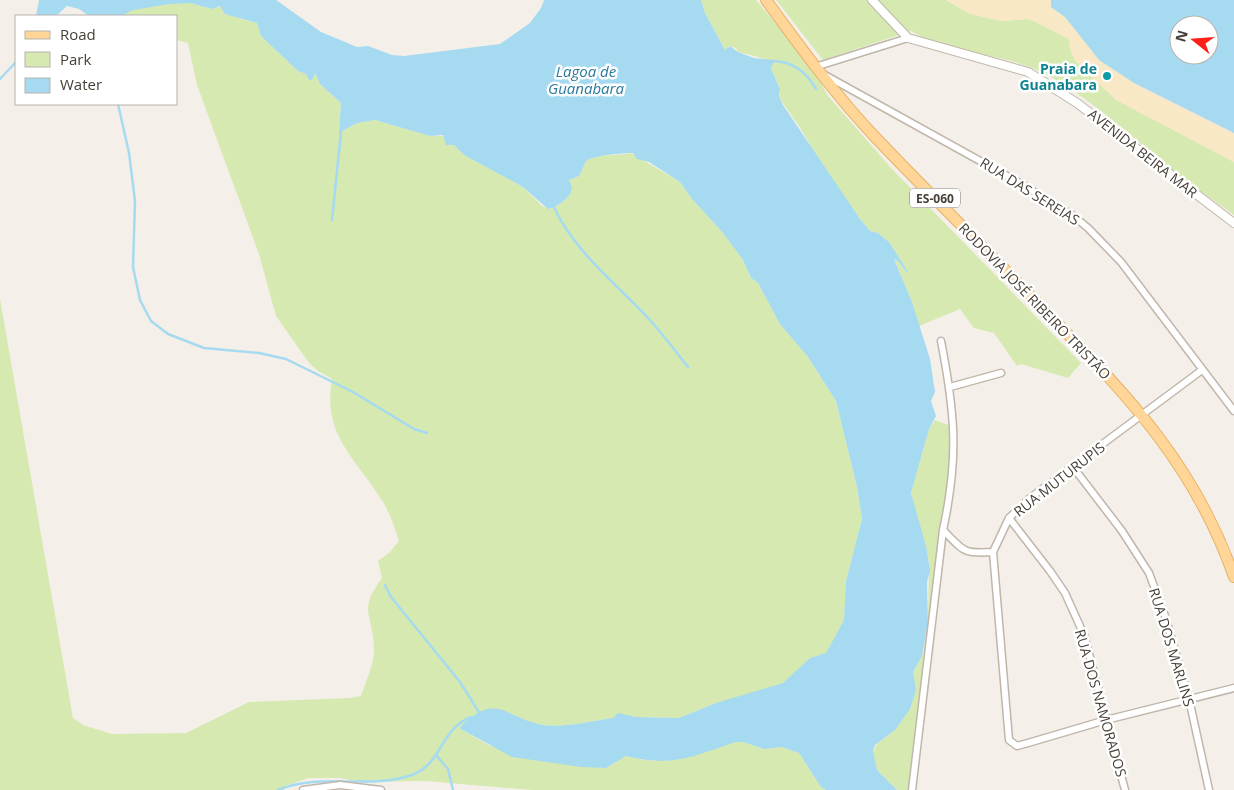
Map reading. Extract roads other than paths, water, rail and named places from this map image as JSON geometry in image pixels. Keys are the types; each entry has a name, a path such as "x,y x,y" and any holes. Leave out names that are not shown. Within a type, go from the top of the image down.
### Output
{"main road":[{"name":"RODOVIA JOSÉ RIBEIRO TRISTÃO","path":"766,0 816,69 875,138 1143,414 1190,479 1224,548 1234,577"}],"street":[{"path":"816,69 908,38 872,0"},
{"name":"AVENIDA BEIRA MAR","path":"908,38 1028,72 1077,103 1234,223"},
{"name":"RUA DAS SEREIAS","path":"816,69 964,151 1071,214 1088,228 1121,262 1234,411"},
{"path":"912,790 943,530 952,490 955,450 950,387 942,341"},
{"name":"RUA MUTURUPIS","path":"993,552 1009,518 1024,503 1202,370"},
{"path":"950,387 1001,373"},
{"name":"RUA DOS MARLINS","path":"1072,467 1122,532 1149,573 1165,616 1189,699 1210,790"},
{"name":"RUA DOS NAMORADOS","path":"1009,518 1050,571 1064,593 1084,635 1125,790"},
{"path":"943,530 963,551 976,553 993,552 1009,740 1017,746 1106,720 1234,688"},
{"path":"303,790 340,788 381,790"}],"water":[{"name":"Lagoa de Guanabara","path":"39,0 276,0 321,32 357,47 368,46 392,55 404,56 500,44 530,23 541,8 544,0 701,0 705,13 725,50 730,46 738,52 754,58 774,60 771,69 780,89 779,96 783,105 860,219 870,231 878,233 889,242 907,270 908,274 898,261 894,259 912,302 930,359 935,392 931,401 936,416 929,429 911,493 926,546 930,571 927,582 928,623 922,656 913,672 916,690 910,709 895,730 875,745 873,751 877,770 897,790 826,790 821,787 799,753 782,747 764,749 743,742 736,742 695,756 670,761 626,756 606,768 581,767 512,757 459,728 472,717 492,709 501,710 530,722 552,726 613,718 618,713 636,717 679,718 716,703 783,683 810,658 826,653 844,620 846,581 862,519 857,487 836,401 808,357 780,324 758,283 751,278 743,260 680,182 649,162 637,159 633,153 602,156 586,161 579,176 569,180 572,188 567,198 548,209 523,187 464,155 454,145 446,145 443,135 430,136 375,120 357,123 339,133 341,103 320,84 315,73 312,80 309,80 306,74 298,71 261,36 257,23 225,14 220,6 212,9 190,3 169,4 133,10 123,15 88,15 79,9 67,6 57,15 36,15"},
{"path":"1051,0 1234,0 1234,133 1134,83 1099,60 1065,17 1051,7"}],"waterway":[{"path":"772,61 779,61 798,68 808,77 816,89"},
{"path":"0,79 15,63"},
{"path":"118,105 129,153 135,201 133,267 140,300 151,321 168,334 204,348 259,353 286,359 353,392 414,429 427,433"},
{"path":"332,220 341,132"},
{"path":"553,205 562,222 583,252 649,319 688,367"},
{"path":"385,585 391,597 460,682 480,714"},
{"path":"278,790 311,782 379,781 412,775 430,763 453,729 471,717"},
{"path":"436,755 448,769 453,790"}],"place":[{"name":"Praia de Guanabara","path":"1107,76"}]}
